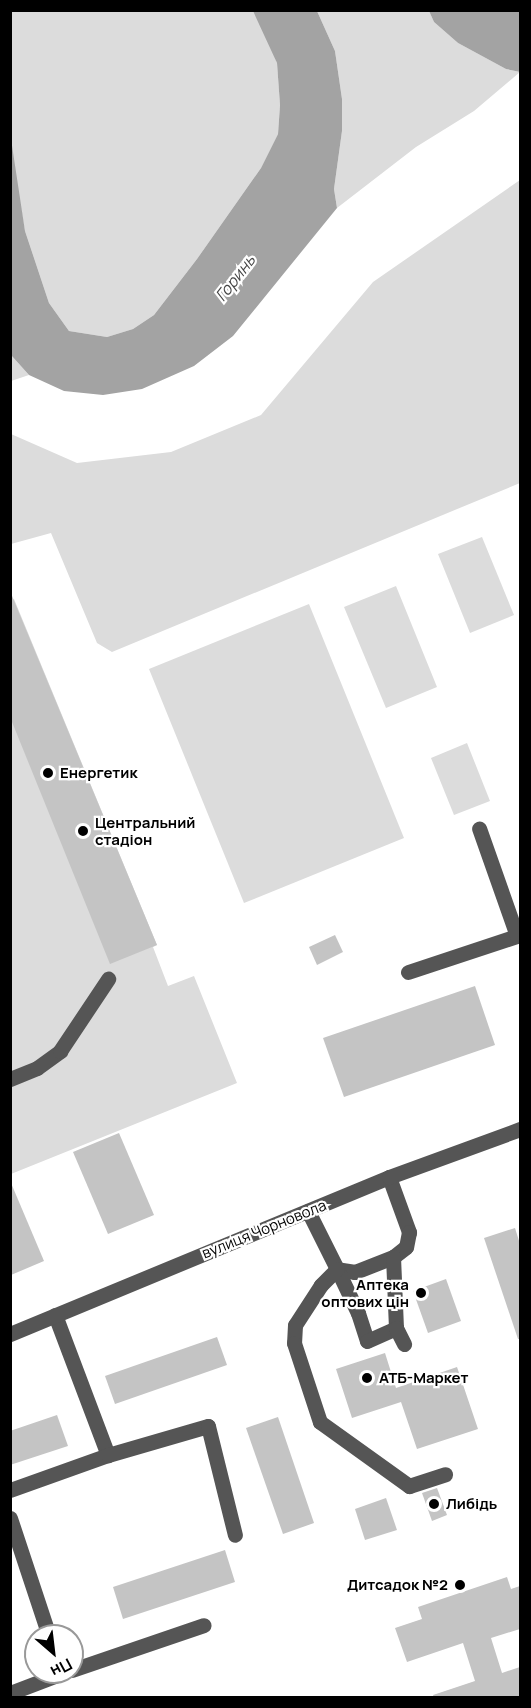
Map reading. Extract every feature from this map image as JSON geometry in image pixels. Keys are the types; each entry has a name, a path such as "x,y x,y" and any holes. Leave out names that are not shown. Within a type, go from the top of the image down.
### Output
{"street":[{"path":"408,972 519,939 479,828"},
{"path":"10,1079 37,1068 60,1051 108,979"},
{"name":"вулиця Чорновола","path":"10,1334 389,1177 520,1131"},
{"path":"337,1269 356,1272 393,1257 406,1247 409,1232 389,1177"},
{"path":"308,1211 358,1313 367,1341 396,1328"},
{"path":"393,1257 396,1328 404,1344"},
{"path":"337,1269 321,1285 295,1325 294,1343 320,1422 409,1486 445,1474"},
{"path":"55,1315 108,1455"},
{"path":"10,1490 108,1455 207,1426 235,1535"},
{"path":"10,1518 46,1624"},
{"path":"84,1666 204,1625"},
{"path":"10,1693 34,1684"}],"shaded area":[{"path":"10,11 253,11 269,41 277,63 280,105 278,134 261,168 197,259 154,315 133,329 107,337 69,331 49,303 25,231 12,158"},
{"path":"317,11 429,11 434,22 458,43 506,69 520,72 474,111 416,147 337,208 334,189 342,131 342,99 335,51"},
{"path":"520,180 520,483 112,652 97,643 51,533 11,544 11,434 77,463 171,452 261,415 373,282"},
{"path":"11,355 29,375 11,381"},
{"path":"482,537 514,615 470,633 438,554"},
{"path":"396,586 437,687 386,708 344,607"},
{"name":"Енергетик","path":"14,599 157,945 153,947 168,986 194,976 237,1083 11,1174 10,601"},
{"path":"309,604 404,838 244,903 149,669"},
{"path":"467,743 490,801 454,815 431,758"}],"water":[{"name":"Горинь","path":"253,11 317,11 335,51 342,99 342,131 334,189 337,208 233,336 194,366 142,389 103,395 64,391 29,375 11,355 11,139 25,231 49,303 69,331 107,337 133,329 154,315 197,259 261,168 278,134 280,105 277,63"},
{"path":"429,11 520,11 520,72 506,69 458,43 434,22"}],"building":[{"name":"Центральний стадіон","path":"10,591 157,945 110,964 10,717"},
{"path":"335,935 343,952 317,965 309,947"},
{"path":"475,986 495,1045 344,1097 323,1038"},
{"path":"119,1133 154,1215 108,1234 73,1152"},
{"path":"11,1183 44,1261 11,1275"},
{"path":"515,1228 520,1244 520,1339 518,1339 484,1238"},
{"path":"446,1279 461,1321 428,1333 413,1291"},
{"path":"217,1337 227,1365 115,1404 105,1376"},
{"path":"385,1353 396,1388 457,1367 478,1429 417,1449 401,1402 352,1418 336,1369"},
{"path":"57,1415 68,1446 10,1465 10,1431"},
{"path":"278,1417 314,1523 283,1534 246,1428"},
{"name":"Либідь","path":"437,1488 447,1515 432,1521 422,1493"},
{"path":"386,1498 397,1530 365,1540 355,1509"},
{"path":"225,1550 235,1582 123,1619 113,1587"},
{"path":"507,1577 511,1589 520,1586 520,1629 491,1638 502,1673 520,1667 520,1698 434,1698 433,1695 475,1681 463,1643 407,1662 395,1628 422,1619 418,1607"}],"place":[{"name":"Енергетик","path":"48,773"},
{"name":"Центральний стадіон","path":"83,831"},
{"name":"Аптека оптових цін","path":"421,1293"},
{"name":"АТБ-Маркет","path":"367,1378"},
{"name":"Либідь","path":"434,1504"},
{"name":"Дитсадок №2","path":"460,1585"}]}
